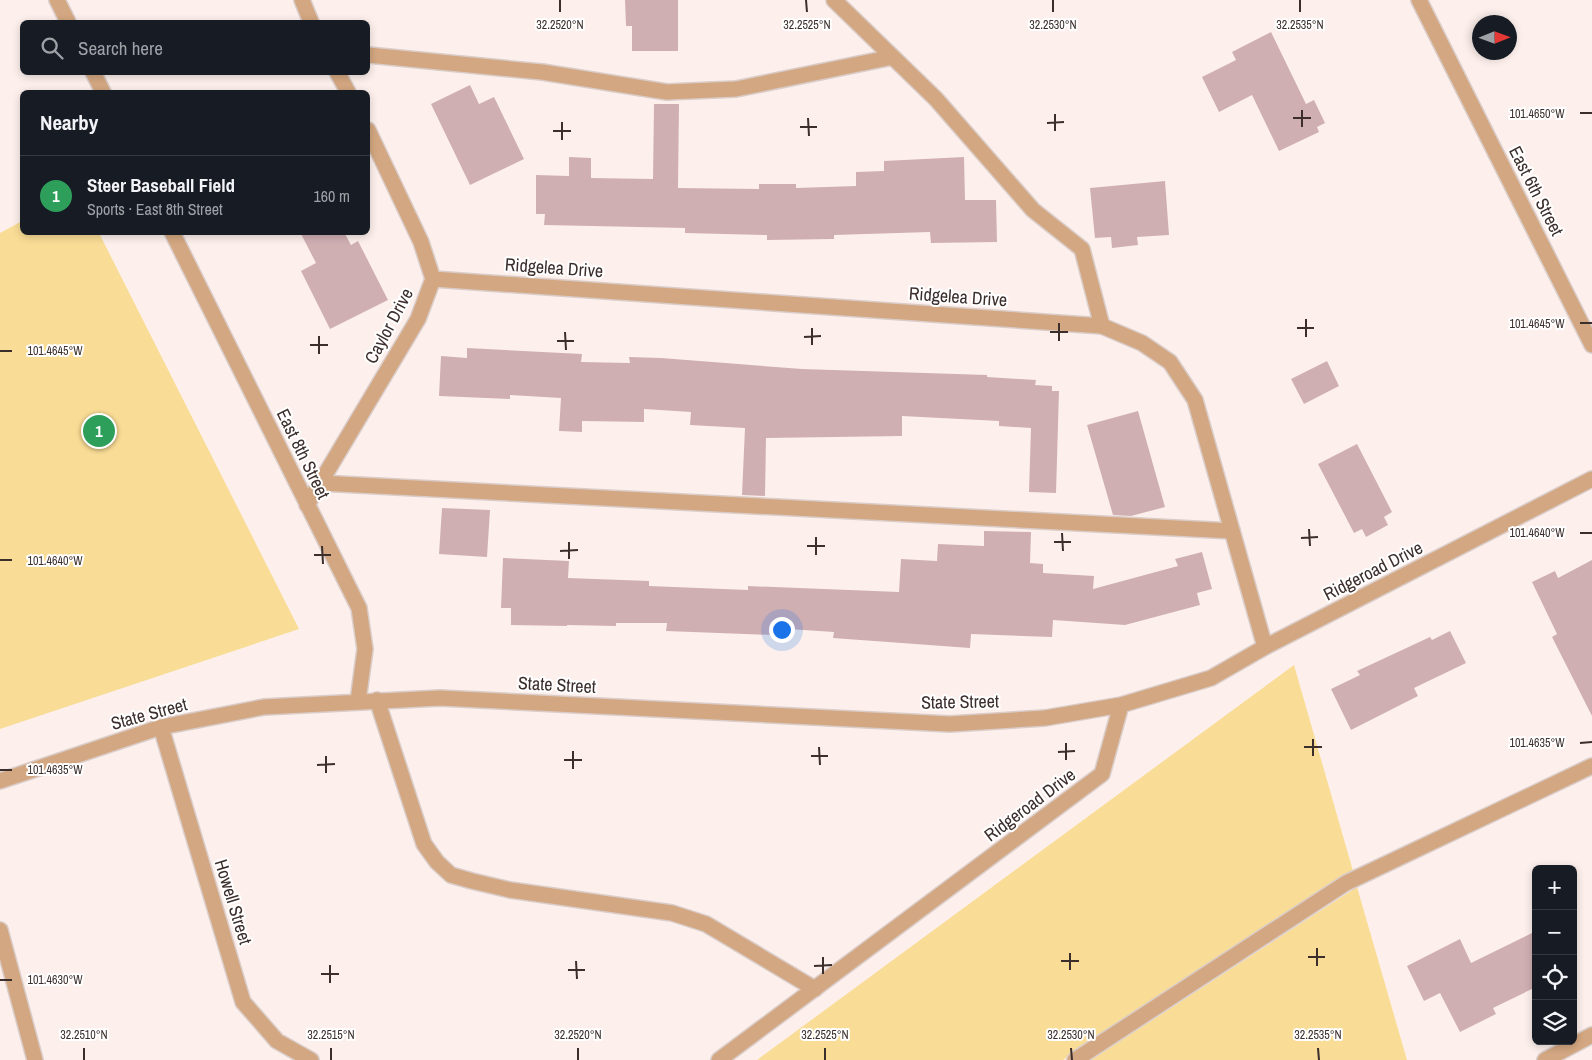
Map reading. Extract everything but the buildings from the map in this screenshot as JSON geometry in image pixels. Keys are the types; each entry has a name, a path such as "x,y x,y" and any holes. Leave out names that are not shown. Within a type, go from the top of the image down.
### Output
{"street":[{"path":"57,0 67,20"},
{"path":"302,0 310,20"},
{"path":"834,0 936,99 1033,210 1082,249 1102,326"},
{"name":"East 6th Street","path":"1425,2 1592,345"},
{"path":"370,55 542,72 667,92 736,89 893,57"},
{"path":"94,75 102,90"},
{"path":"338,75 347,90"},
{"name":"Caylor Drive","path":"307,505 418,319 433,278 421,242 370,134"},
{"name":"East 8th Street","path":"173,235 359,608 364,649 358,701"},
{"name":"Ridgelea Drive","path":"433,278 1102,326 1142,343 1170,362 1195,400 1265,648"},
{"name":"Ridgeroad Drive","path":"719,1060 1102,774 1121,705 1211,678 1265,648 1592,479"},
{"path":"320,483 1232,531"},
{"name":"State Street","path":"0,781 161,727 264,707 440,698 950,724 1045,718 1121,705"},
{"path":"377,700 424,844 437,862 451,875 510,890 681,916 706,924 815,989"},
{"name":"Howell Street","path":"161,727 243,1002 277,1041 312,1060"},
{"path":"1075,1060 1346,883 1592,766"},
{"path":"0,930 35,1060"},
{"path":"1545,1060 1592,1035"}],"shaded area":[{"path":"20,222 20,235 100,235 299,629 0,729 0,233"},
{"path":"1294,665 1353,871 1286,912 1063,1060 757,1060"},
{"path":"1357,887 1407,1060 1091,1060"}],"place":[{"name":"Steer Baseball Field","path":"99,431"}]}
